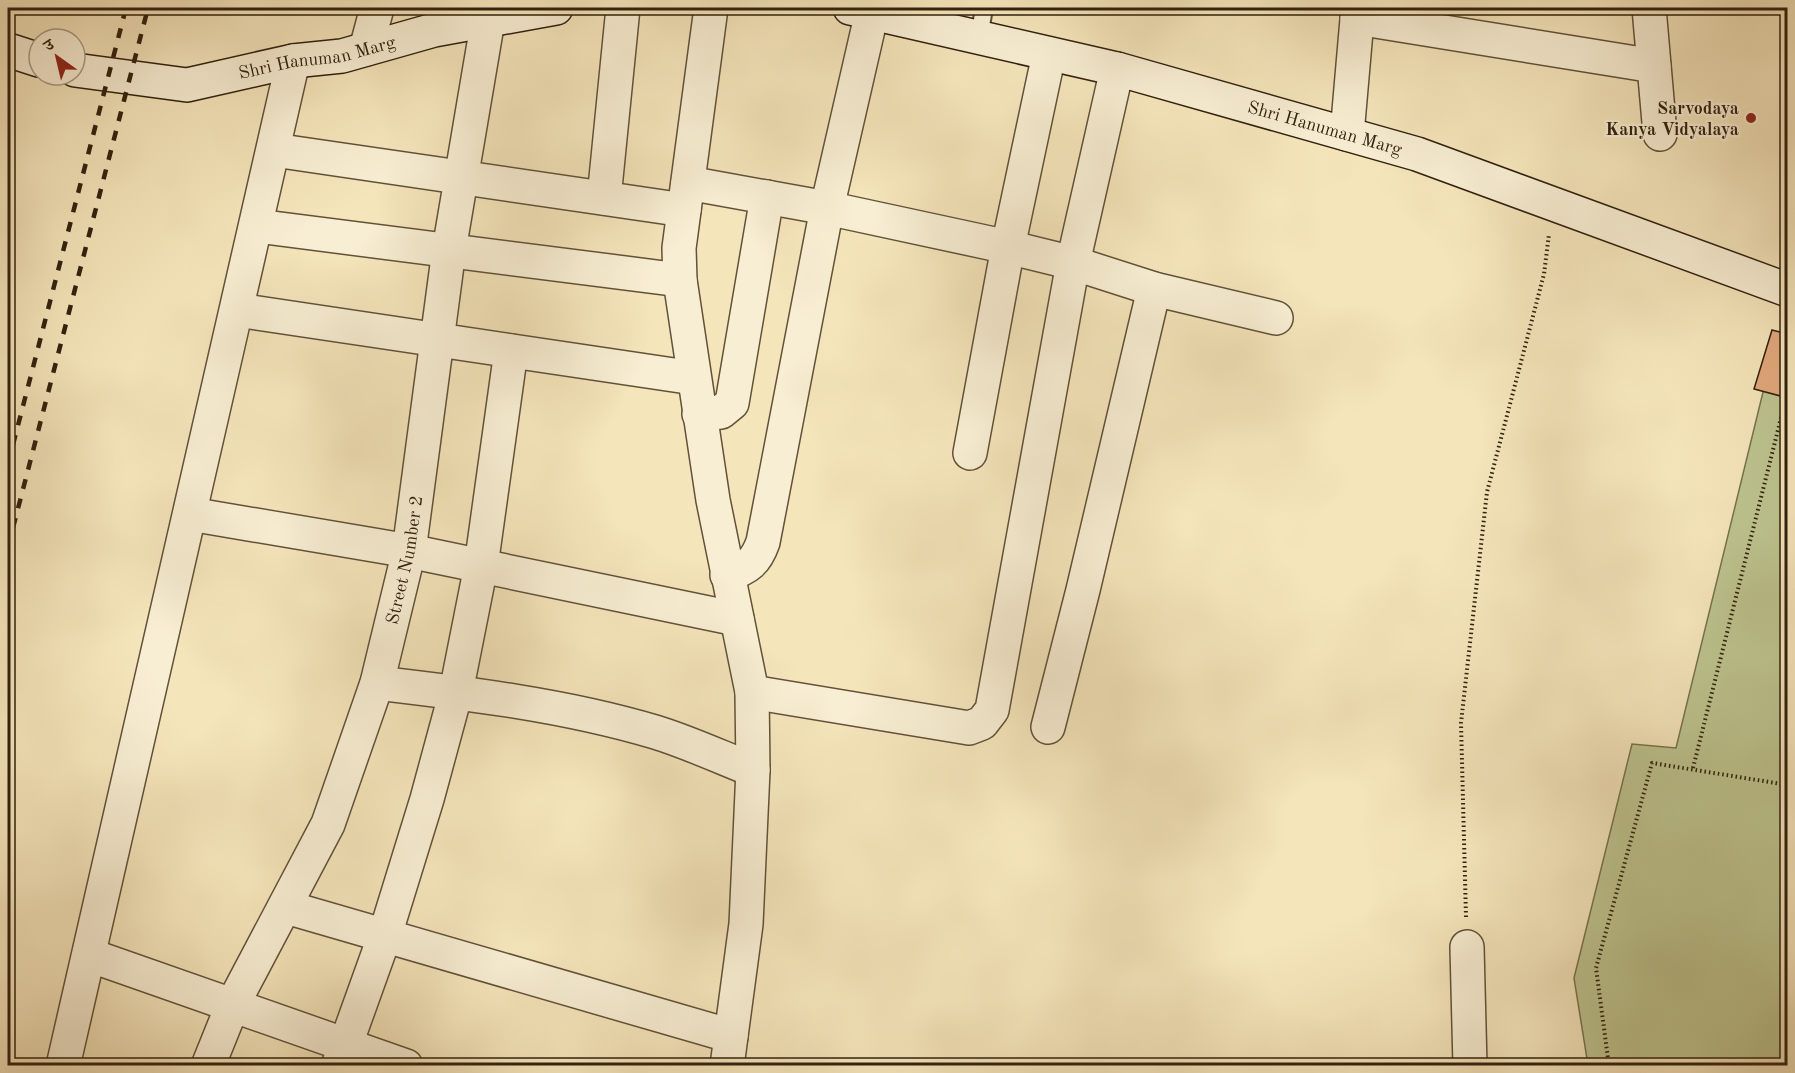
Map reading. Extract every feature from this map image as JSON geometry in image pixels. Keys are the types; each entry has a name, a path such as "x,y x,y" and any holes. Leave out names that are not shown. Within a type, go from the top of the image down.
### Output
{"street":[{"path":"366,49 377,8"},
{"name":"Shri Hanuman Marg","path":"87,72 187,85 293,61 342,56 488,14 556,8"},
{"path":"604,198 623,8"},
{"path":"286,907 385,935 729,1051 746,924 753,770 752,692 728,575 693,378 680,280 679,248 711,8"},
{"path":"1649,8 1660,134"},
{"path":"728,575 745,569 757,560 763,542 827,208 861,10"},
{"name":"Shri Hanuman Marg","path":"861,10 981,23 1049,54 1117,69 1417,153 1788,290"},
{"path":"1347,134 1358,13 1654,66"},
{"name":"Street Number 2","path":"208,1065 233,1004 328,824 377,683 409,551 449,250 488,14"},
{"path":"8,50 27,56"},
{"path":"970,453 1008,247 1049,54"},
{"path":"63,1065 293,61"},
{"path":"752,692 969,728 982,723 992,710 1073,263 1117,69"},
{"path":"274,150 604,198 767,197 1008,247 1073,263 1154,289 1276,318"},
{"path":"699,414 721,412 732,403 767,197"},
{"path":"257,226 680,280"},
{"path":"1048,727 1154,289"},
{"path":"237,310 693,378"},
{"path":"343,1055 385,935 427,800 456,692 481,566 511,351"},
{"path":"190,514 409,551 737,619"},
{"path":"377,683 497,697 583,713 657,733 753,770"},
{"path":"1467,947 1470,1065"},
{"path":"89,955 233,1004 343,1055 406,1065"}],"path":[{"path":"1467,947 1461,723 1487,492 1544,274 1554,204"},
{"path":"1693,768 1782,414 1788,415"},
{"path":"1609,1065 1596,968 1652,763 1788,785"}],"green space":[{"path":"1775,343 1787,347 1787,1065 1588,1065 1574,978 1632,744 1676,748"}],"building":[{"path":"1772,330 1788,334 1788,398 1754,389"}],"railway":[{"path":"8,464 126,8"},
{"path":"8,547 148,8"}],"place":[{"name":"Sarvodaya Kanya Vidyalaya","path":"1751,118"}]}
